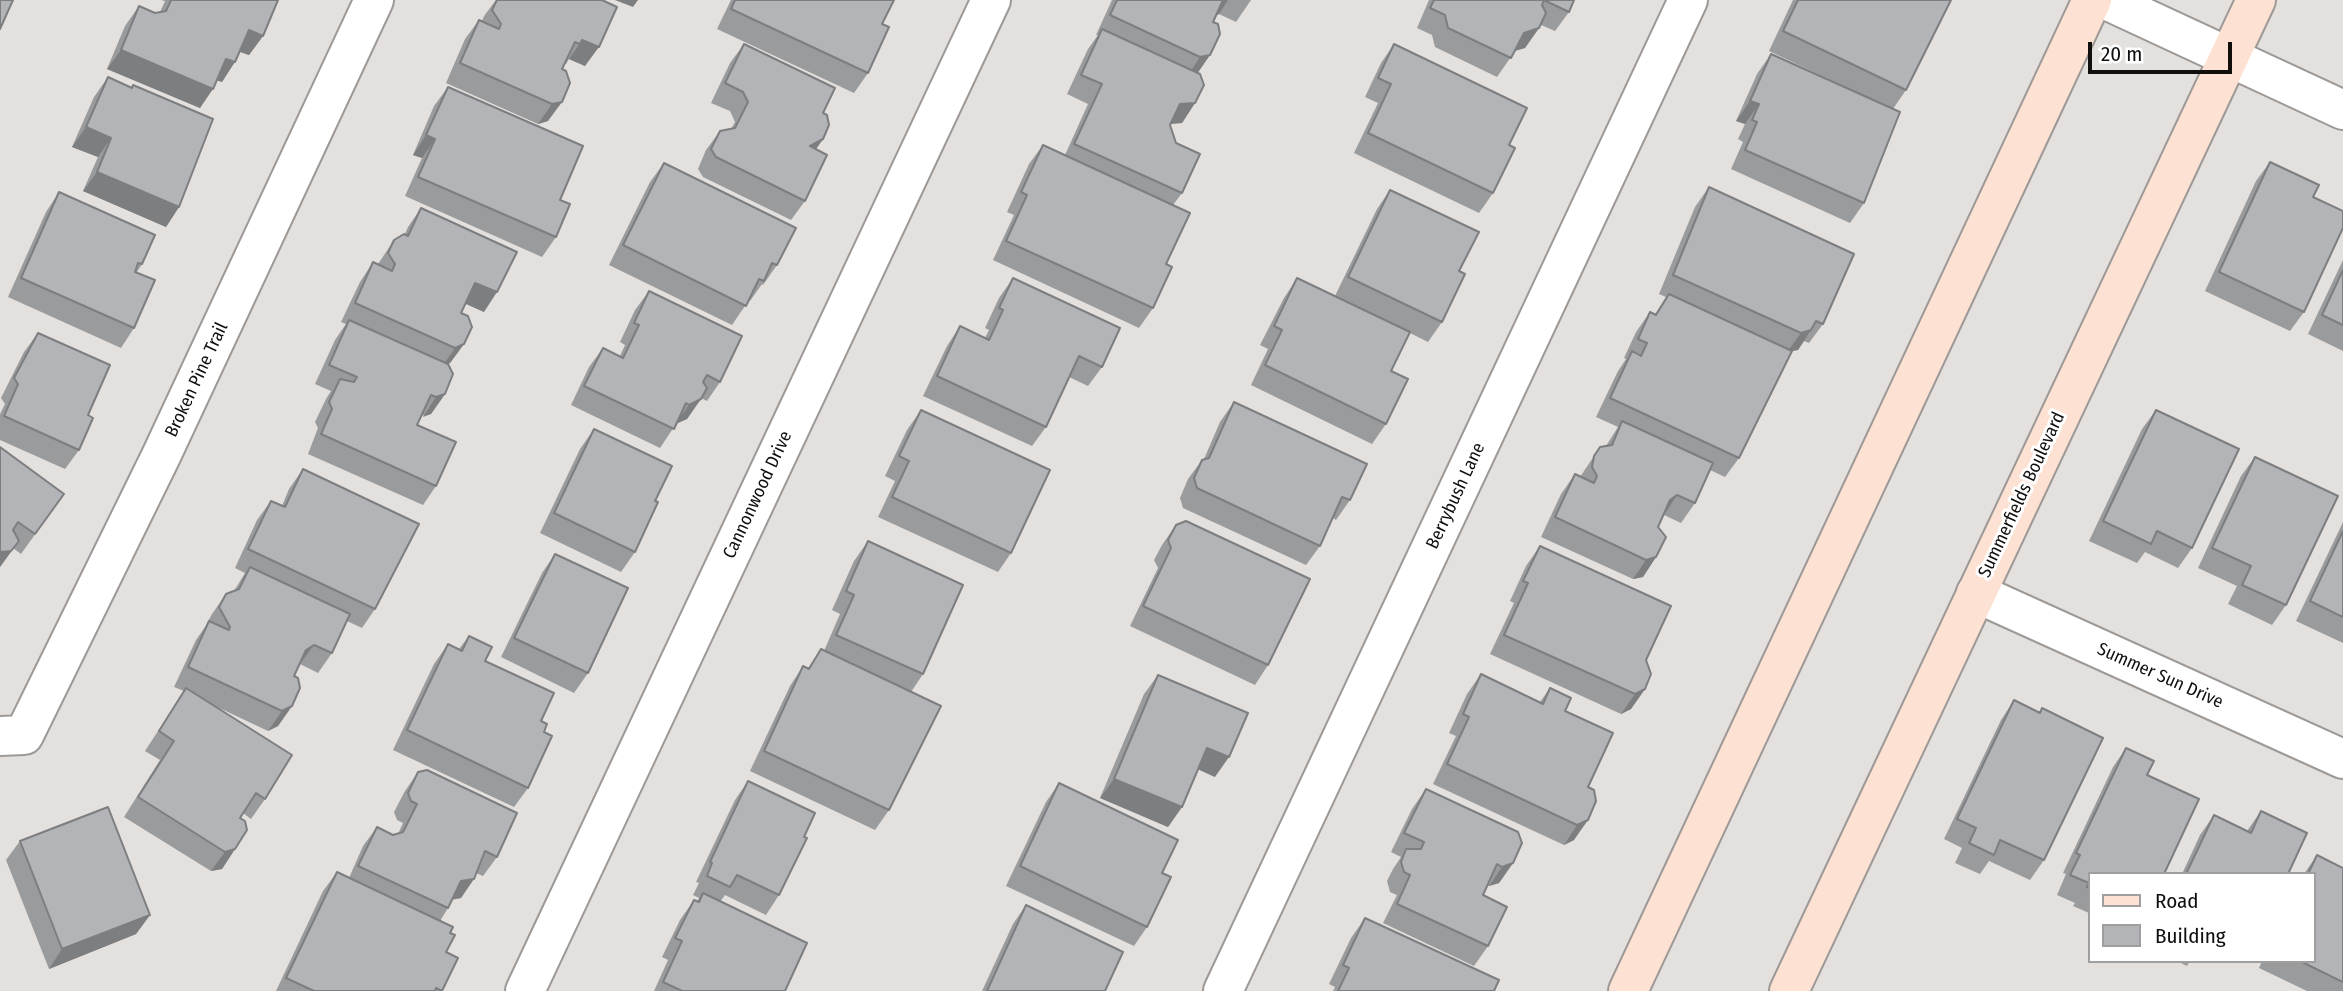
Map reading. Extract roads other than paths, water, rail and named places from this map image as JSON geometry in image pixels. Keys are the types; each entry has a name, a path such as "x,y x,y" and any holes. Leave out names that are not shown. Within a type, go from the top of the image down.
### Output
{"street":[{"name":"Broken Pine Trail","path":"0,736 24,735 161,456 374,0"},
{"name":"Cannonwood Drive","path":"525,991 991,0"},
{"name":"Berrybush Lane","path":"1223,991 1688,0"},
{"path":"1628,991 2092,0"},
{"path":"2106,0 2343,110"},
{"name":"Summerfields Boulevard","path":"1789,991 2227,56 2256,0"},
{"name":"Summer Sun Drive","path":"1976,593 2343,759"}]}
